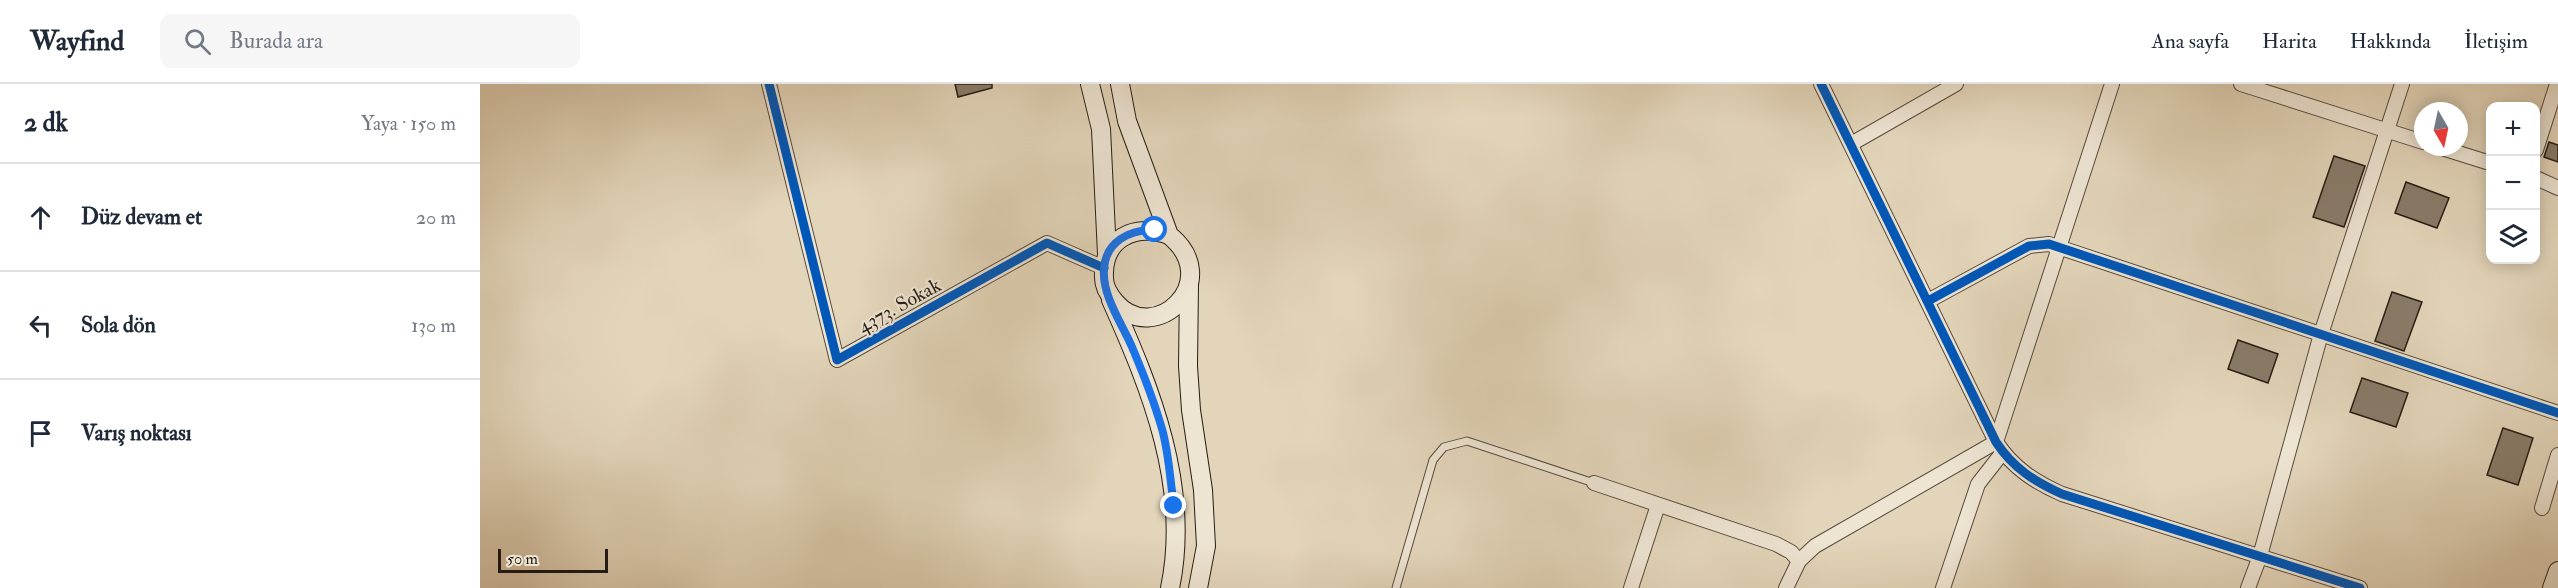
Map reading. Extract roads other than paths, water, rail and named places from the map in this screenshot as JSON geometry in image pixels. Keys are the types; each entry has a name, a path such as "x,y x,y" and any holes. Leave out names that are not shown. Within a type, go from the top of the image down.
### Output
{"street":[{"name":"4373. Sokak","path":"770,84 837,360 1047,243 1106,261"},
{"path":"1090,84 1101,129 1106,261 1104,282 1133,349 1162,430 1174,506 1173,572 1170,588"},
{"path":"1120,84 1127,121 1169,235"},
{"path":"1821,84 1999,447 2028,476 2062,494 2360,588"},
{"path":"1851,144 1956,84"},
{"path":"1942,588 1978,484 1999,447 2112,84"},
{"path":"2241,84 2414,139"},
{"path":"2248,588 2260,556 2321,334 2402,84"},
{"path":"2540,136 2558,84"},
{"path":"2468,156 2486,162"},
{"path":"2540,180 2558,188"},
{"path":"1106,261 1116,242 1127,234 1148,230 1169,235 1180,244 1188,256 1191,270 1188,366 1191,410 1203,489 1206,546 1198,588"},
{"path":"1928,301 2029,246 2049,244 2558,413"},
{"path":"1109,296 1119,307 1131,314 1146,317 1160,315 1173,308 1183,298 1190,285"},
{"path":"1786,588 1799,561 1824,540 1999,447"},
{"path":"2542,508 2558,455"},
{"path":"1594,483 1776,544 1791,552 1799,561"},
{"path":"1631,588 1658,505"},
{"path":"2552,588 2558,571"}],"lane":[{"path":"1396,588 1433,460 1444,447 1467,441 1594,483"}]}
